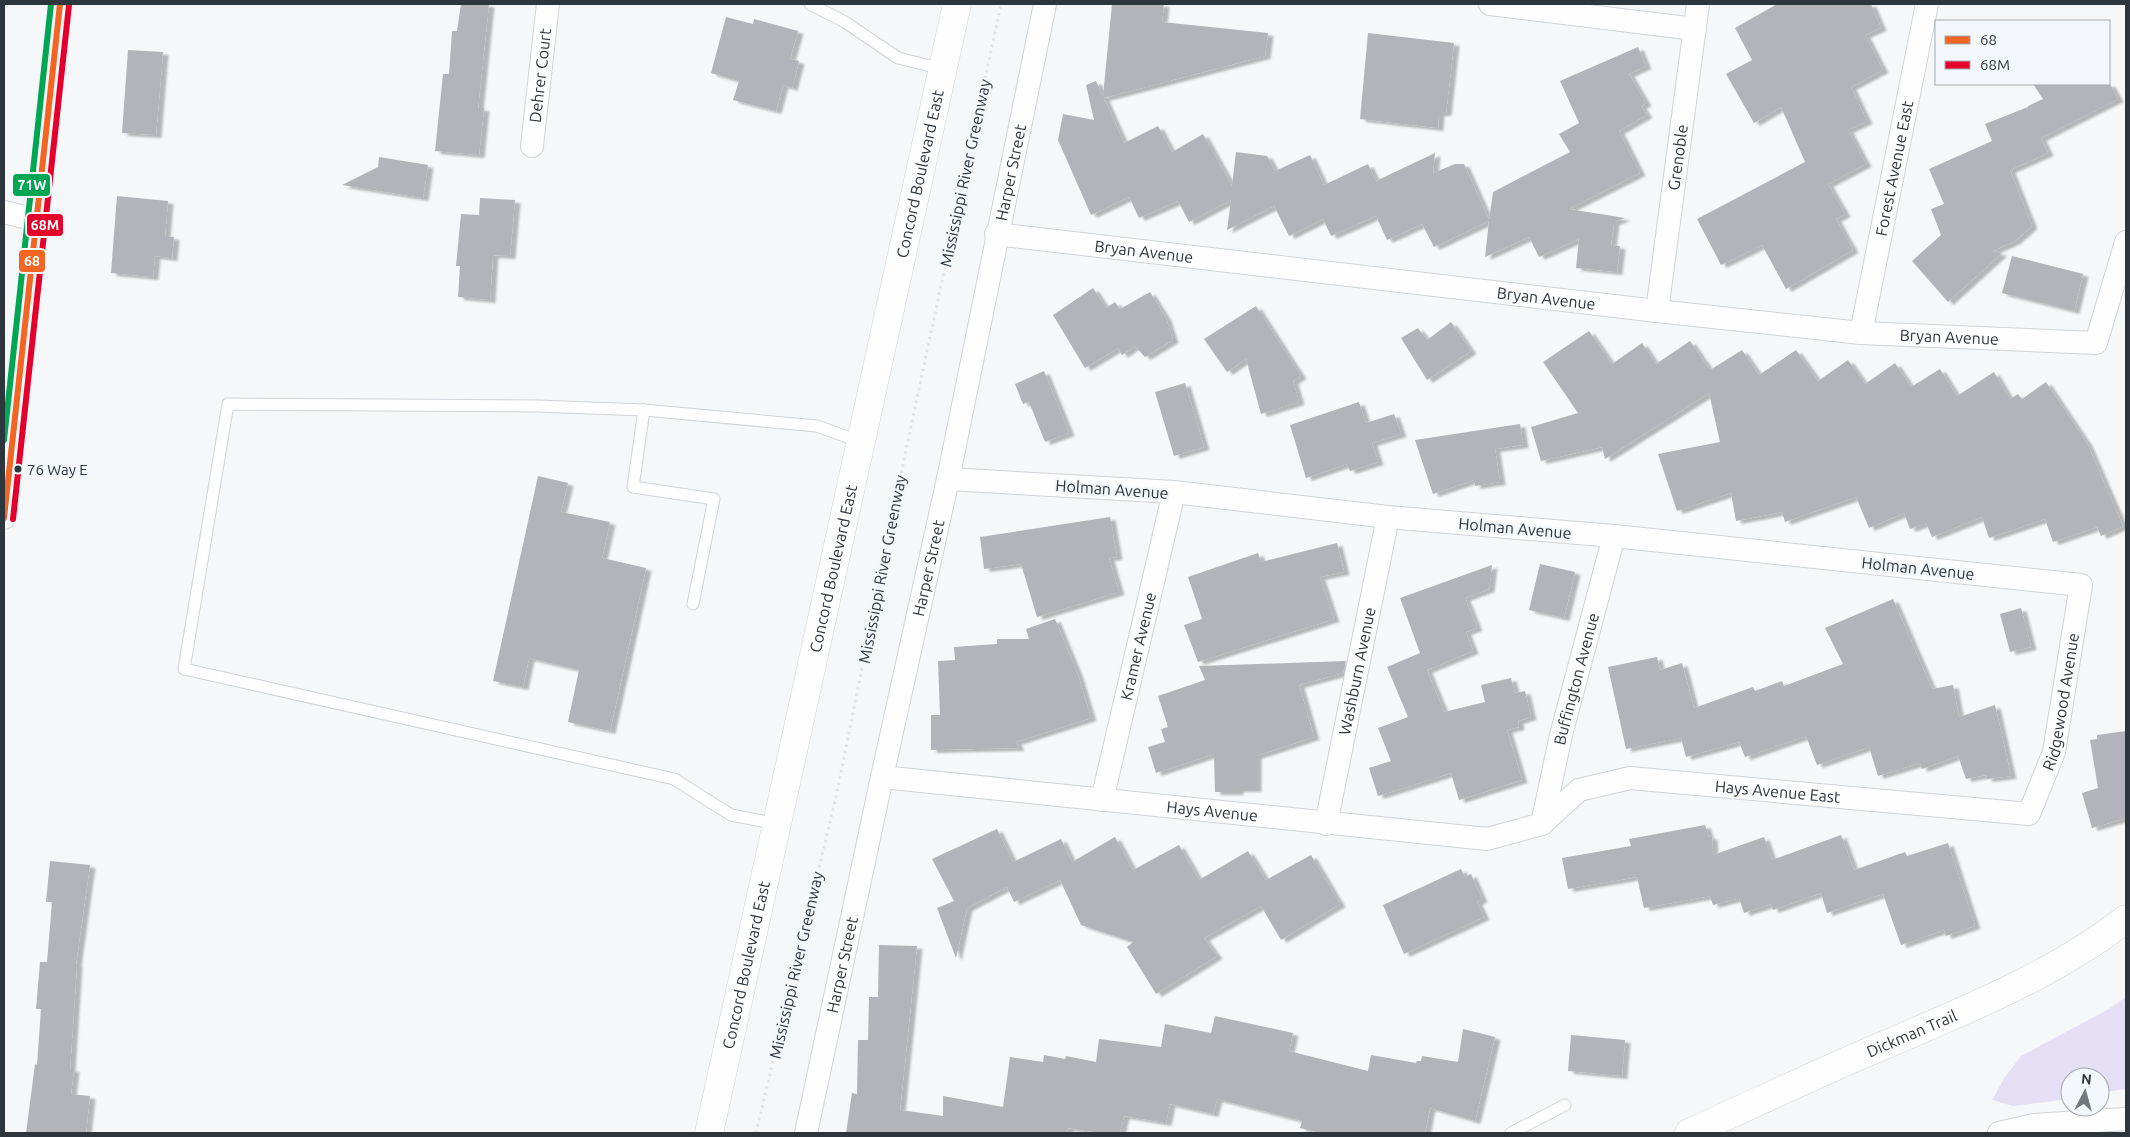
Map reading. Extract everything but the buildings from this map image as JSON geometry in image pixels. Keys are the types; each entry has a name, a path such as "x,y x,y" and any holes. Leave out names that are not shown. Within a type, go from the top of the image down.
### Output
{"main road":[{"name":"Concord Boulevard East","path":"709,1133 958,4"},
{"name":"Dickman Trail","path":"1689,1133 1980,1004 2103,937 2126,919"}],"street":[{"path":"4,518 6,477 60,4"},
{"name":"Dehrer Court","path":"532,146 548,4"},
{"name":"Harper Street","path":"806,1133 948,479 996,234 1045,4"},
{"path":"1490,4 1695,29"},
{"name":"Grenoble","path":"1657,311 1698,4"},
{"name":"Forest Avenue East","path":"1861,333 1927,4"},
{"path":"4,212 36,220"},
{"name":"Bryan Avenue","path":"996,234 1861,333 2096,343 2126,242"},
{"name":"Holman Avenue","path":"948,479 1174,492 1388,517 1614,536 2081,585"},
{"name":"Kramer Avenue","path":"1102,800 1174,492"},
{"name":"Washburn Avenue","path":"1326,824 1388,517"},
{"name":"Buffington Avenue","path":"1542,824 1561,735 1614,536"},
{"name":"Ridgewood Avenue","path":"2029,814 2054,752 2081,585"},
{"name":"Hays Avenue","path":"882,777 1487,839 1542,824"},
{"name":"Hays Avenue East","path":"1542,824 1579,790 1630,778 2029,814"},
{"path":"1999,1133 2034,1125 2126,1118"}],"lane":[{"path":"810,4 845,22 898,58 943,69"},
{"path":"777,824 731,815 674,779 184,669 228,404 537,406 644,410 817,426 861,442"},
{"path":"644,410 633,487 714,499 693,604"},
{"path":"1511,1133 1565,1105"}],"path":[{"name":"Mississippi River Greenway","path":"756,1133 837,792 905,455 1001,4"}],"shaded area":[{"path":"2126,997 2126,1089 2110,1091 2110,1067 2060,1067 2060,1100 2013,1106 1992,1100 2005,1077 2021,1056 2107,1010"}],"transit line":[{"name":"71W","path":"4,440 51,4"},
{"name":"68","path":"4,518 60,4"},
{"name":"68M","path":"13,519 69,5"}],"place":[{"name":"76 Way E","path":"18,469"}]}
